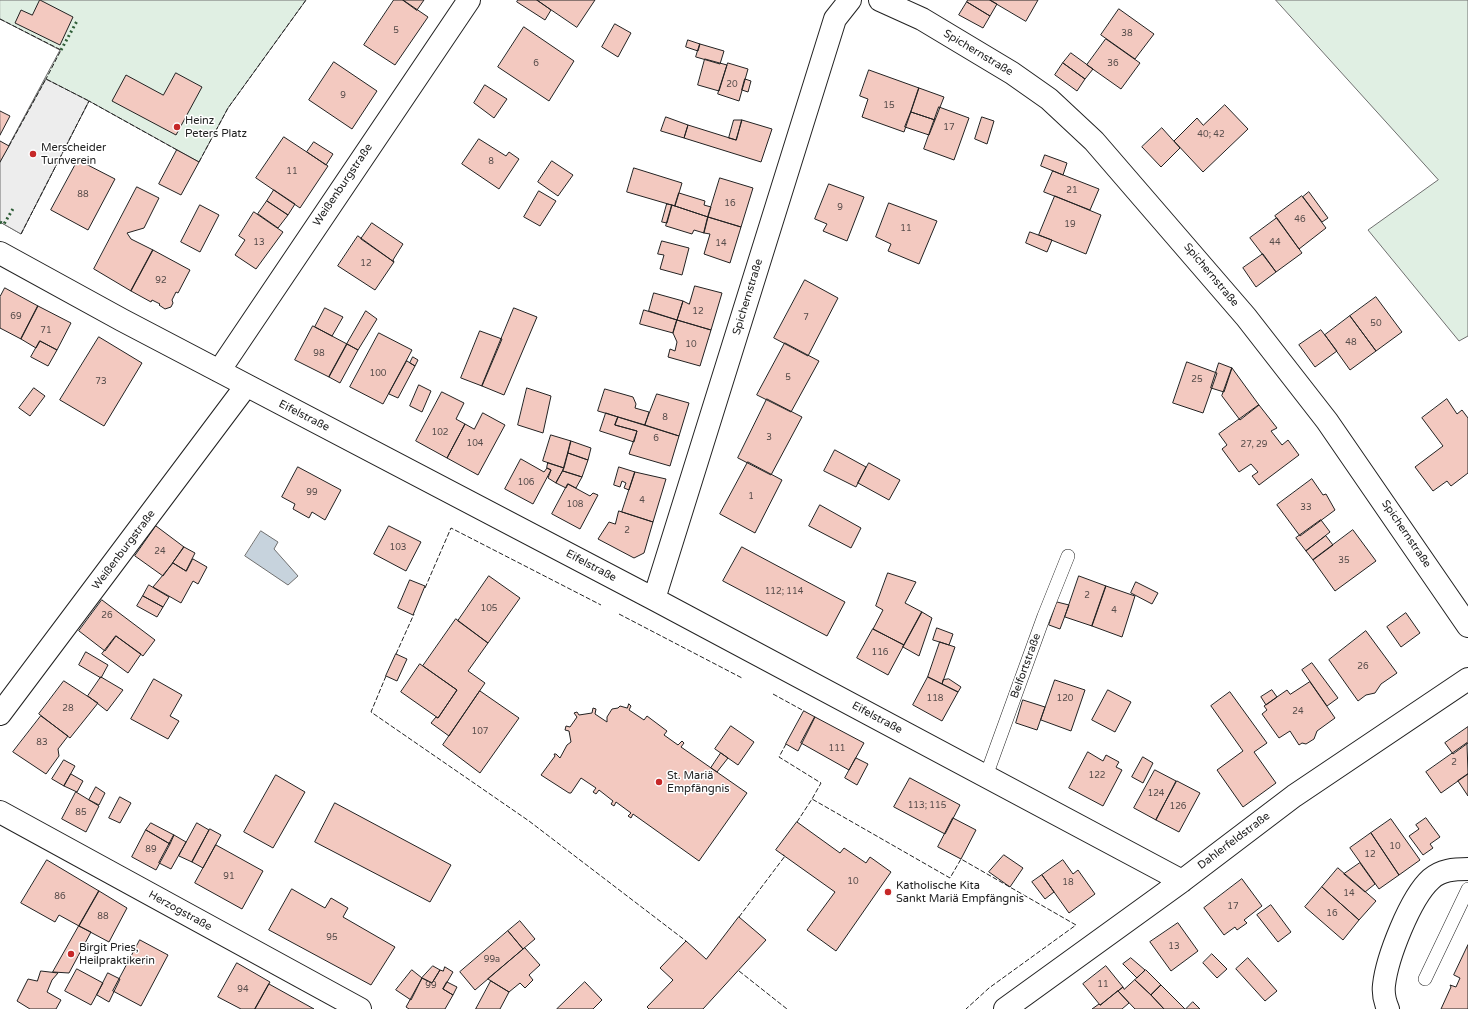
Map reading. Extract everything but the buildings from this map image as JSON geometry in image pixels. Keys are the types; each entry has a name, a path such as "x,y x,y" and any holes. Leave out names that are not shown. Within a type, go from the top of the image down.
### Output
{"street":[{"name":"Weißenburgstraße","path":"219,371 469,0"},
{"name":"Spichernstraße","path":"654,599 835,19 850,0"},
{"name":"Spichernstraße","path":"880,0 922,19 1012,73 1049,99 1094,141 1246,317 1328,421 1468,626"},
{"name":"Eifelstraße","path":"0,253 246,386 654,599 1182,880"},
{"name":"Weißenburgstraße","path":"0,714 246,386"},
{"name":"Dahlerfeldstraße","path":"1005,1009 1294,796 1468,680"},
{"name":"Herzogstraße","path":"0,812 360,1009"},
{"path":"1388,1009 1384,985 1386,975 1399,933 1418,897 1431,879 1440,873 1450,870 1468,869"}],"lane":[{"name":"Belfortstraße","path":"986,776 1044,616 1068,556"},
{"path":"1425,979 1468,889"}],"green space":[{"name":"Heinz Peters Platz","path":"0,0 306,0 228,108 199,162 89,101 21,234 0,222 0,162 60,50 0,19"},
{"path":"1276,0 1468,0 1468,336 1459,341 1368,230 1438,180"}],"shaded area":[{"name":"Merscheider Turnverein","path":"46,79 89,101 21,234 0,222 0,162"},
{"path":"261,531 278,542 274,549 298,576 288,585 245,556"}],"hedge":[{"path":"61,50 77,21"},
{"path":"0,222 4,224 14,207"}],"fence":[{"path":"199,162 228,108 306,0"},
{"path":"0,19 61,50 46,79"},
{"path":"9,146 46,79 89,101"},
{"path":"21,234 89,101 177,150"},
{"path":"425,588 451,528 601,605"},
{"path":"396,654 414,614"},
{"path":"619,614 742,678"},
{"path":"386,676 371,712 529,821 686,941"},
{"path":"773,694 804,711"},
{"path":"786,744 779,757 821,783 812,799"},
{"path":"797,822 812,799 950,878 961,859 1076,925 989,988 966,1009"},
{"path":"739,917 785,856 783,855"},
{"path":"739,971 787,1009"}],"place":[{"name":"Heinz Peters Platz","path":"177,127"},
{"name":"Merscheider Turnverein","path":"33,154"},
{"name":"St. Mariä Empfängnis","path":"659,782"},
{"name":"Katholische Kita Sankt Mariä Empfängnis","path":"888,892"},
{"name":"Birgit Pries, Heilpraktikerin","path":"71,954"}]}
